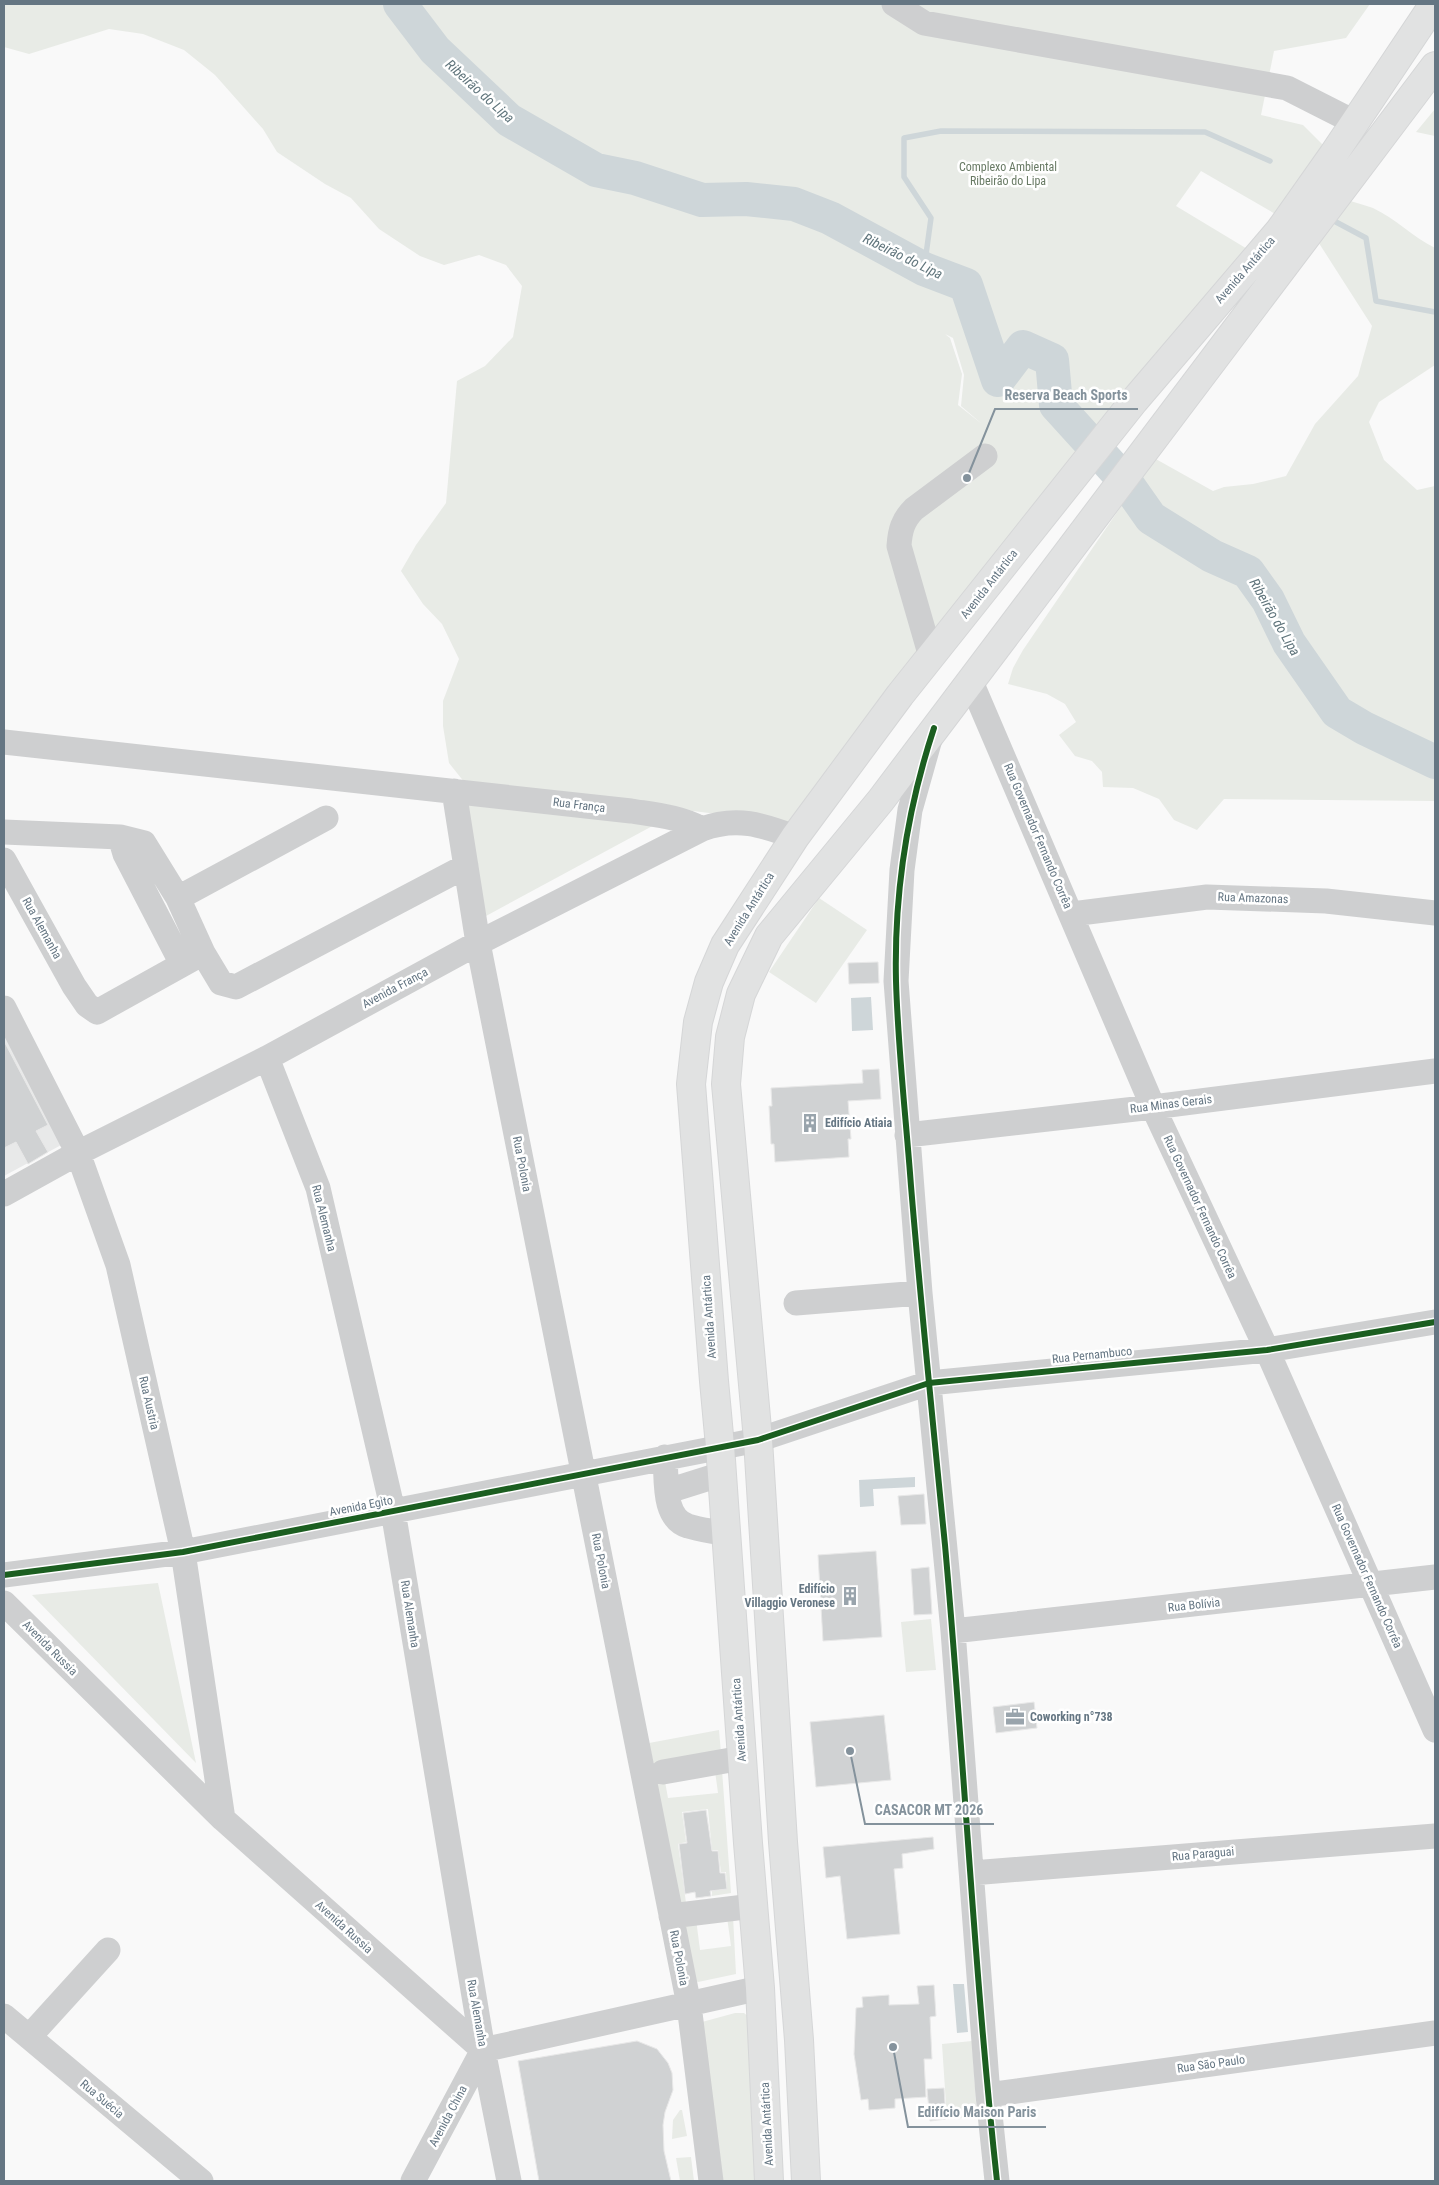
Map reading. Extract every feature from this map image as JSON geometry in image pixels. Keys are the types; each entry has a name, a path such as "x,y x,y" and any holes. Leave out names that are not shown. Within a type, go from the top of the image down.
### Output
{"main road":[{"name":"Avenida Antártica","path":"769,2181 760,1988 727,1534 690,1084 698,1022 712,974 725,945 796,837 900,695 1134,402 1280,230 1434,4"},
{"path":"806,2181 758,1440 726,1084 730,1037 741,994 768,936 881,800 1435,66"},
{"path":"796,837 834,856"},
{"path":"748,1843 783,1842"}],"street":[{"path":"894,4 924,23 1288,88 1354,122"},
{"path":"931,657 900,546 900,532 905,518 914,509 985,456"},
{"name":"Rua Governador Fernando Corrêa","path":"971,682 1072,914 1153,1107 1267,1350 1435,1730"},
{"path":"934,728 910,810 902,870 896,981 920,1293 952,1630 988,2096 997,2181"},
{"name":"Rua França","path":"4,742 454,791 670,817 690,822 702,829"},
{"path":"454,791 478,943"},
{"path":"178,898 326,818"},
{"name":"Avenida França","path":"4,1194 78,1153 267,1058 478,943 702,829 726,822 740,822 796,837"},
{"path":"4,832 120,837 144,843 178,898 193,958"},
{"path":"120,837 125,854 193,958 221,983 236,987 466,866"},
{"name":"Rua Alemanha","path":"4,860 74,986 87,1005 98,1012 193,958"},
{"name":"Rua Amazonas","path":"1072,914 1207,897 1326,900 1435,913"},
{"name":"Rua Polonia","path":"478,943 689,2005 711,2181"},
{"name":"Rua Austria","path":"4,1008 78,1153 118,1265 183,1552 223,1819"},
{"name":"Rua Alemanha","path":"267,1058 318,1188 393,1511 483,2050 509,2181"},
{"name":"Rua Minas Gerais","path":"907,1134 1153,1107 1435,1071"},
{"path":"796,1303 920,1293"},
{"name":"Rua Pernambuco","path":"720,1446 758,1440 930,1383 1267,1350 1435,1322"},
{"name":"Avenida Egito","path":"4,1575 183,1552 720,1446"},
{"path":"665,1457 669,1507 677,1520 687,1526 727,1534"},
{"path":"668,1491 722,1474"},
{"name":"Rua Bolívia","path":"952,1630 1370,1586 1435,1577"},
{"name":"Avenida Russia","path":"4,1603 223,1819 483,2050"},
{"path":"663,1772 742,1758"},
{"name":"Rua Paraguai","path":"972,1873 1435,1836"},
{"path":"671,1916 753,1906"},
{"path":"29,2037 108,1950"},
{"path":"483,2050 760,1988"},
{"name":"Rua Suécia","path":"4,2016 201,2181"},
{"name":"Rua São Paulo","path":"988,2096 1435,2032"},
{"name":"Avenida China","path":"413,2181 483,2050"}],"shaded area":[{"path":"871,997 873,1030 852,1031 851,998"},
{"path":"4,1031 63,1144 4,1176"},
{"path":"915,1477 915,1487 873,1489 874,1506 860,1507 859,1480"},
{"path":"953,1984 964,1984 968,2032 957,2033"}],"green space":[{"name":"Complexo Ambiental Ribeirão do Lipa","path":"4,4 1370,4 1346,38 1274,51 1261,115 1303,125 1329,151 1277,215 1201,171 1176,206 1249,250 906,664 790,823 465,783 449,763 443,726 443,701 459,659 442,624 423,604 401,571 416,545 446,503 457,381 485,366 513,337 522,286 506,265 479,255 444,265 420,256 379,229 351,198 325,184 277,152 263,129 215,75 184,50 143,34 109,29 29,54 4,47","holes":["945,334 953,338 964,375 961,406 982,424 958,405 962,374 950,338"]},
{"path":"1435,109 1435,136 1416,132"},
{"path":"1347,200 1381,212 1435,248 1435,365 1379,402 1369,422 1384,460 1417,490 1435,486 1435,801 1224,799 1197,830 1174,820 1159,799 1133,788 1103,787 1102,772 1092,761 1075,756 1059,735 1076,722 1065,704 1047,694 1008,684 1013,668 1023,650 1154,458 1213,491 1224,487 1253,484 1286,476 1315,424 1358,376 1372,326 1315,237"},
{"path":"464,803 658,823 486,916"},
{"path":"819,898 867,930 816,1003 769,972"},
{"path":"158,1583 196,1763 32,1595"},
{"path":"931,1619 936,1670 906,1672 901,1622"},
{"path":"719,1730 721,1753 654,1766 649,1743"},
{"path":"722,1770 731,1893 712,1896 712,1891 727,1889 726,1872 721,1872 718,1850 712,1850 708,1809 682,1812 686,1842 678,1844 686,1903 676,1904 654,1778 664,1776 668,1798 718,1793 715,1771"},
{"path":"733,1916 736,1974 698,1982 693,1980 681,1921 696,1919 700,1950 731,1946 727,1917"},
{"path":"735,2013 744,2013 749,2017 762,2181 717,2181 702,2022"},
{"path":"972,2041 977,2117 947,2119 942,2044"},
{"path":"682,2110 687,2136 672,2139 673,2120"},
{"path":"691,2157 694,2181 680,2181 676,2158"}],"building":[{"path":"878,962 879,983 849,984 848,963"},
{"path":"4,1041 48,1125 36,1131 48,1152 28,1164 16,1142 4,1148"},
{"name":"Edifício Atiaia","path":"879,1069 881,1099 848,1101 851,1139 848,1139 849,1157 775,1162 774,1144 771,1144 769,1106 772,1106 771,1088 863,1083 862,1070"},
{"path":"924,1494 926,1524 901,1525 898,1496"},
{"name":"Edifício Villaggio Veronese","path":"876,1551 882,1637 823,1641 818,1555"},
{"path":"929,1567 932,1614 914,1615 911,1569"},
{"name":"Coworking n°738","path":"1034,1702 1037,1728 996,1733 993,1707"},
{"path":"884,1715 891,1780 816,1787 810,1722"},
{"path":"706,1810 712,1851 718,1851 720,1873 725,1873 727,1889 710,1891 711,1896 696,1898 695,1892 685,1894 679,1844 687,1843 683,1813"},
{"path":"933,1837 934,1849 902,1854 903,1868 894,1869 900,1934 847,1939 840,1876 826,1878 823,1847"},
{"path":"934,1985 936,2016 930,2017 932,2059 924,2059 926,2097 895,2099 895,2108 869,2110 868,2099 861,2100 854,2054 856,2008 863,2007 862,1997 889,1995 889,2005 919,2004 917,1986"},
{"path":"637,2041 657,2049 668,2063 672,2073 673,2090 665,2112 663,2125 664,2151 671,2181 539,2181 518,2061"},
{"path":"944,2088 946,2119 930,2121 927,2089"}],"waterway":[{"name":"Ribeirão do Lipa","path":"400,4 435,50 509,120 596,170 635,178 702,200 746,199 794,204 830,218 924,269 966,285 998,380 1023,347 1052,360 1056,405 1125,481 1151,518 1212,556 1248,572 1268,600 1289,643 1337,712 1364,728 1435,762"},
{"path":"924,269 931,218 904,177 904,138 941,131 1205,132 1270,161"},
{"path":"1336,222 1366,238 1376,301 1435,312"}],"cycle path":[{"path":"934,728 916,790 904,853 897,917 897,1007 927,1366 945,1545 975,1943 997,2181"},
{"path":"4,1575 183,1552 758,1440 929,1383 1267,1350 1435,1322"}],"place":[{"name":"Reserva Beach Sports","path":"967,478"},
{"name":"Edifício Atiaia","path":"810,1123"},
{"name":"Edifício Villaggio Veronese","path":"850,1596"},
{"name":"Coworking n°738","path":"1015,1717"},
{"name":"CASACOR MT 2026","path":"850,1751"},
{"name":"Edifício Maison Paris","path":"893,2047"}]}
